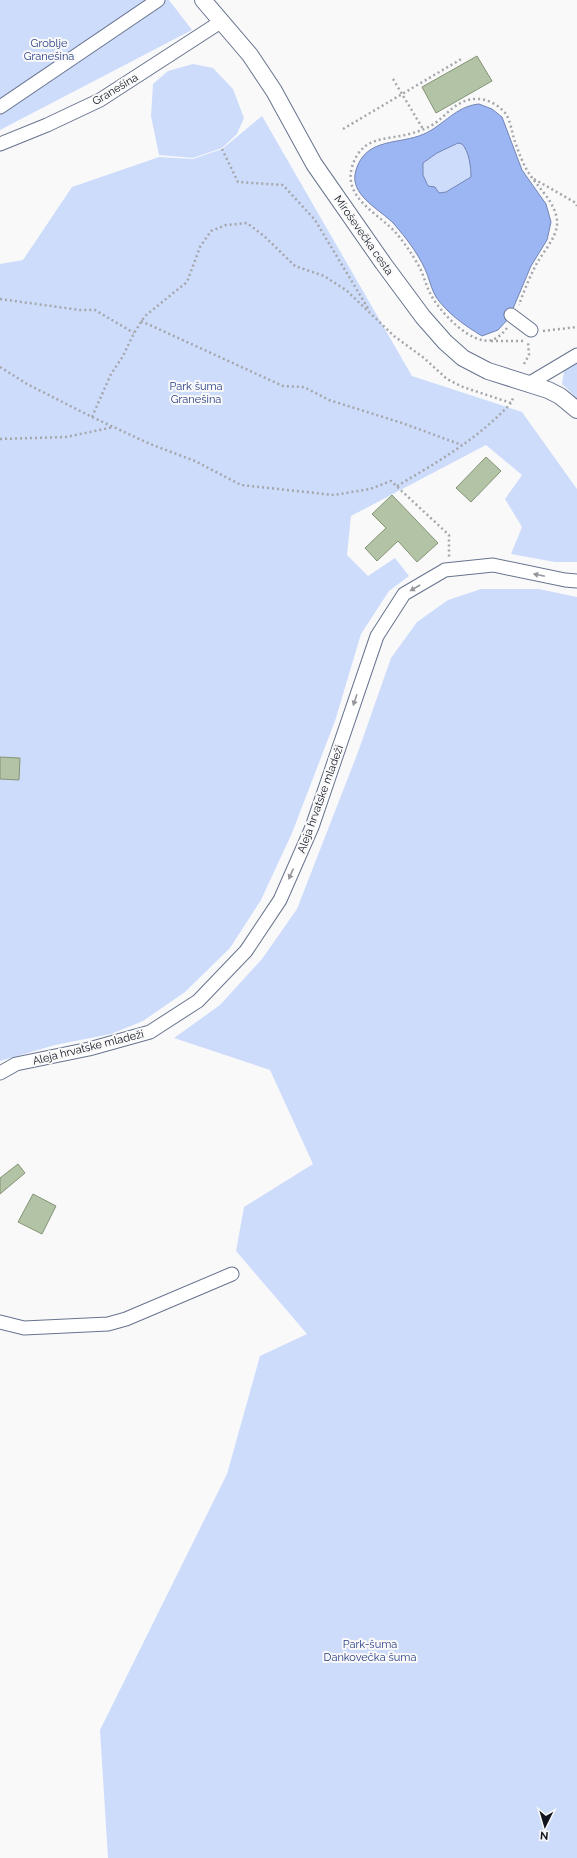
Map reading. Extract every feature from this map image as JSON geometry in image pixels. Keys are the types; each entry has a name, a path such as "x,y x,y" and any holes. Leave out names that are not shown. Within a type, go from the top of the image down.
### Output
{"main road":[{"name":"Miroševečka cesta","path":"203,0 250,55 274,91 314,164 383,263 423,317 445,342 463,358 488,371 530,383 560,396 577,410"}],"street":[{"path":"0,107 158,0"},
{"name":"Granešina","path":"0,144 47,125 100,100 222,21"},
{"path":"513,316 530,334"},
{"path":"530,383 577,355"},
{"name":"Aleja hrvatske mladeži","path":"0,1073 16,1064 89,1049 150,1032 198,1001 246,951 280,900 312,827 377,636 404,594 445,570 493,565 565,580 577,581"},
{"path":"0,1322 24,1328 108,1324 126,1319 232,1274"}],"path":[{"path":"343,129 463,58"},
{"path":"393,79 423,129"},
{"path":"489,340 498,337 513,316 532,274 554,236 557,225 556,214 552,206 533,179 521,156 506,114 497,105 488,101 477,99 462,102 452,107 433,124 423,129 410,134 382,138 365,146 356,158 352,167 352,184 359,200 388,224 406,246 418,265 430,293 453,323 474,337 496,342 530,334 577,326"},
{"path":"222,149 238,182 283,185 315,220 371,314"},
{"path":"533,179 573,201 577,206"},
{"path":"92,417 111,374 124,356 141,321 159,303 187,282 200,247 212,231 226,225 247,222 295,266 324,276 346,290 394,336 424,358 447,379 463,387 512,402"},
{"path":"0,299 80,310 95,310 134,333"},
{"path":"141,321 283,386 304,387 329,400 402,423 462,445"},
{"path":"524,364 529,355 530,334"},
{"path":"0,367 27,384 92,417 150,444 195,461 241,485 334,495 370,489 391,480 449,535 450,554 445,570"},
{"path":"397,486 437,463 477,434 512,402 514,396"},
{"path":"0,439 66,437 114,427"}],"green space":[{"name":"Groblje Granešina","path":"0,0 169,0 192,30 0,130"},
{"path":"193,64 213,68 233,89 244,118 237,134 222,148 193,158 159,155 151,116 153,84 168,71"},
{"name":"Park šuma Granešina","path":"262,116 412,376 522,412 577,489 577,562 555,562 511,554 522,527 505,499 522,475 486,445 351,516 347,555 368,576 395,558 409,576 389,591 361,634 335,721 292,833 261,900 230,948 185,992 143,1021 111,1034 55,1045 0,1061 0,264 23,260 72,187 159,157 193,159 222,149"},
{"path":"458,143 462,143 468,155 471,177 446,192 439,193 428,186 423,175 423,163 437,153"},
{"path":"577,360 577,398 562,384 565,366"},
{"name":"Park-šuma Dankovečka šuma","path":"481,589 539,589 577,597 577,1858 108,1858 100,1730 227,1474 260,1356 307,1334 236,1251 244,1207 313,1164 270,1070 174,1038 220,1005 262,959 297,909 358,752 391,658 417,622 448,600"}],"water":[{"path":"479,104 492,109 502,117 522,170 546,204 551,222 547,240 531,266 509,318 498,330 482,336 457,319 436,297 422,263 411,245 394,224 361,194 355,179 356,170 361,159 367,152 384,144 424,134 457,112 471,105","holes":["458,143 462,144 468,155 471,177 446,192 439,193 435,187 428,186 423,175 423,163 437,153"]}],"building":[{"path":"477,56 492,81 436,113 422,87"},
{"path":"486,457 501,471 471,502 456,488"},
{"path":"392,495 438,543 417,562 398,541 377,561 365,548 386,528 372,514"},
{"path":"0,757 20,758 19,780 0,779"},
{"path":"18,1164 25,1173 0,1194 0,1178"},
{"path":"33,1194 56,1206 42,1234 18,1222"}]}
